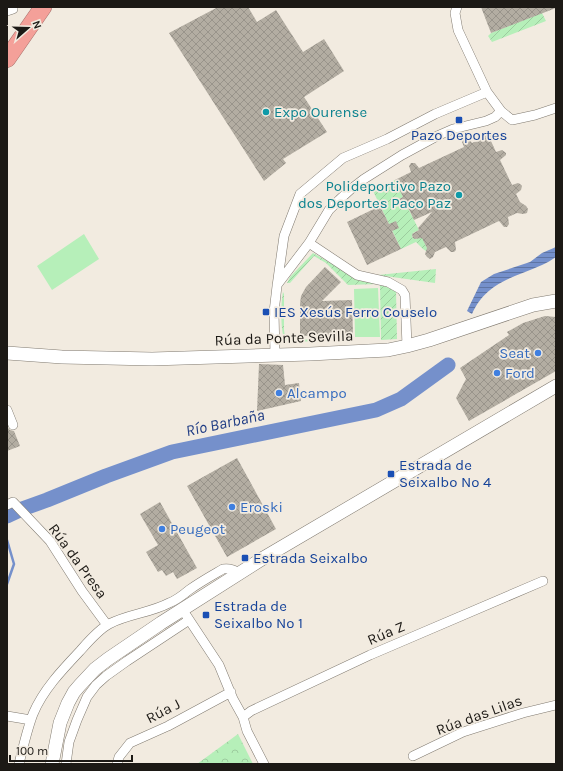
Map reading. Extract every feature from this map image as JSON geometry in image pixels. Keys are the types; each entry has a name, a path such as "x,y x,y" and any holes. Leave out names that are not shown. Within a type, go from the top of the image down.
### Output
{"highway":[{"path":"7,59 43,7"},
{"path":"7,65 26,32"}],"street":[{"path":"7,12 13,9 13,7"},
{"path":"456,10 458,30 487,92 502,111 512,120 535,115 556,108"},
{"path":"276,355 274,312 276,286 284,236 300,194 343,158 387,139 436,114 487,92"},
{"path":"276,286 309,243 329,210 364,179 402,155 437,136 453,129 486,121 495,117 502,111"},
{"path":"309,243 357,275 388,282 402,290 405,295 408,346"},
{"name":"Rúa da Ponte Sevilla","path":"7,353 62,357 152,359 388,350 429,340 534,305 556,301"},
{"path":"66,764 69,742 77,720 87,697 96,685 239,573 556,386"},
{"path":"7,410 13,425"},
{"name":"Rúa da Presa","path":"10,504 50,541 82,591 107,625"},
{"path":"19,764 33,714 44,694 60,673 88,642 107,625 170,603 223,569 228,568 239,573"},
{"name":"Rúa Z","path":"243,717 251,711 370,655 543,581"},
{"path":"186,614 219,665 230,692 243,717 247,731 264,764"},
{"path":"52,764 64,712 74,692 80,685 95,669 112,656 186,614"},
{"name":"Rúa J","path":"117,764 119,757 130,743 168,726 230,692"},
{"name":"Rúa das Lilas","path":"413,756 463,732 523,713 556,705"},
{"path":"7,716 31,720"}],"green space":[{"path":"542,13 546,21 492,42 488,36 491,33"},
{"path":"395,180 403,197 397,200 396,204 400,206 406,204 419,230 413,233 412,237 415,239 422,237 428,250 426,251 416,242 401,249 373,191"},
{"path":"84,234 99,259 52,290 37,266"},
{"path":"313,253 356,277 378,284 348,285 326,263 314,256 290,283 287,283 290,277"},
{"path":"436,269 435,283 378,275"},
{"path":"380,285 396,290 397,339 381,340"},
{"path":"378,288 380,337 355,337 354,289"},
{"path":"283,292 285,337 290,340 322,339 322,341 290,342 285,340 283,336 281,309"},
{"path":"238,734 253,764 197,764"}],"water":[{"path":"556,247 556,257 544,264 501,282 485,295 478,303 472,314 467,311 481,282 494,274 530,262 542,253"}],"building":[{"name":"Expo Ourense","path":"218,7 248,7 257,22 276,10 303,52 324,39 344,71 304,97 327,132 283,159 286,163 264,181 169,33"},
{"path":"481,7 556,7 556,8 491,33"},
{"name":"Polideportivo Pazo dos Deportes Paco Paz","path":"488,131 492,132 493,136 491,141 496,152 502,150 506,153 506,155 500,160 512,185 518,183 522,186 521,190 516,194 520,202 528,209 527,213 517,213 508,217 509,224 507,227 504,227 499,221 455,242 456,250 454,252 451,252 446,247 435,252 433,257 430,259 425,254 427,248 422,238 415,239 413,238 412,234 419,230 418,228 432,212 414,220 407,205 400,206 396,204 397,200 403,197 395,180 411,172 409,166 411,163 415,163 419,168 464,147 462,142 464,138 468,137 472,143 483,138 485,133"},
{"path":"380,206 389,224 396,221 399,228 392,231 401,249 367,265 347,222"},
{"path":"325,267 341,282 322,301 352,300 353,335 300,336 301,296 306,287"},
{"name":"Ford","path":"545,316 556,317 556,371 469,421 456,398 466,379 460,368 509,335 507,332 523,323"},
{"name":"Alcampo","path":"259,364 283,365 285,385 299,383 301,401 257,411"},
{"path":"7,427 14,431 20,446 7,451"},
{"name":"Eroski","path":"237,458 276,529 227,557 187,486"},
{"name":"Peugeot","path":"160,502 197,568 177,579 173,572 166,576 162,570 158,572 146,552 158,545 140,514"}],"waterway":[{"name":"Río Barbaña","path":"7,516 106,476 172,452 376,410 401,399 448,365"},
{"path":"7,540 14,564 7,584"}],"place":[{"name":"Expo Ourense","path":"266,112"},
{"name":"Pazo Deportes","path":"459,120"},
{"name":"Polideportivo Pazo dos Deportes Paco Paz","path":"459,195"},
{"name":"IES Xesús Ferro Couselo","path":"266,312"},
{"name":"Seat","path":"538,353"},
{"name":"Ford","path":"497,373"},
{"name":"Alcampo","path":"279,393"},
{"name":"Estrada de Seixalbo Nº 4","path":"391,474"},
{"name":"Eroski","path":"232,507"},
{"name":"Peugeot","path":"162,529"},
{"name":"Estrada Seixalbo","path":"245,558"},
{"name":"Estrada de Seixalbo Nº 1","path":"206,615"}]}
